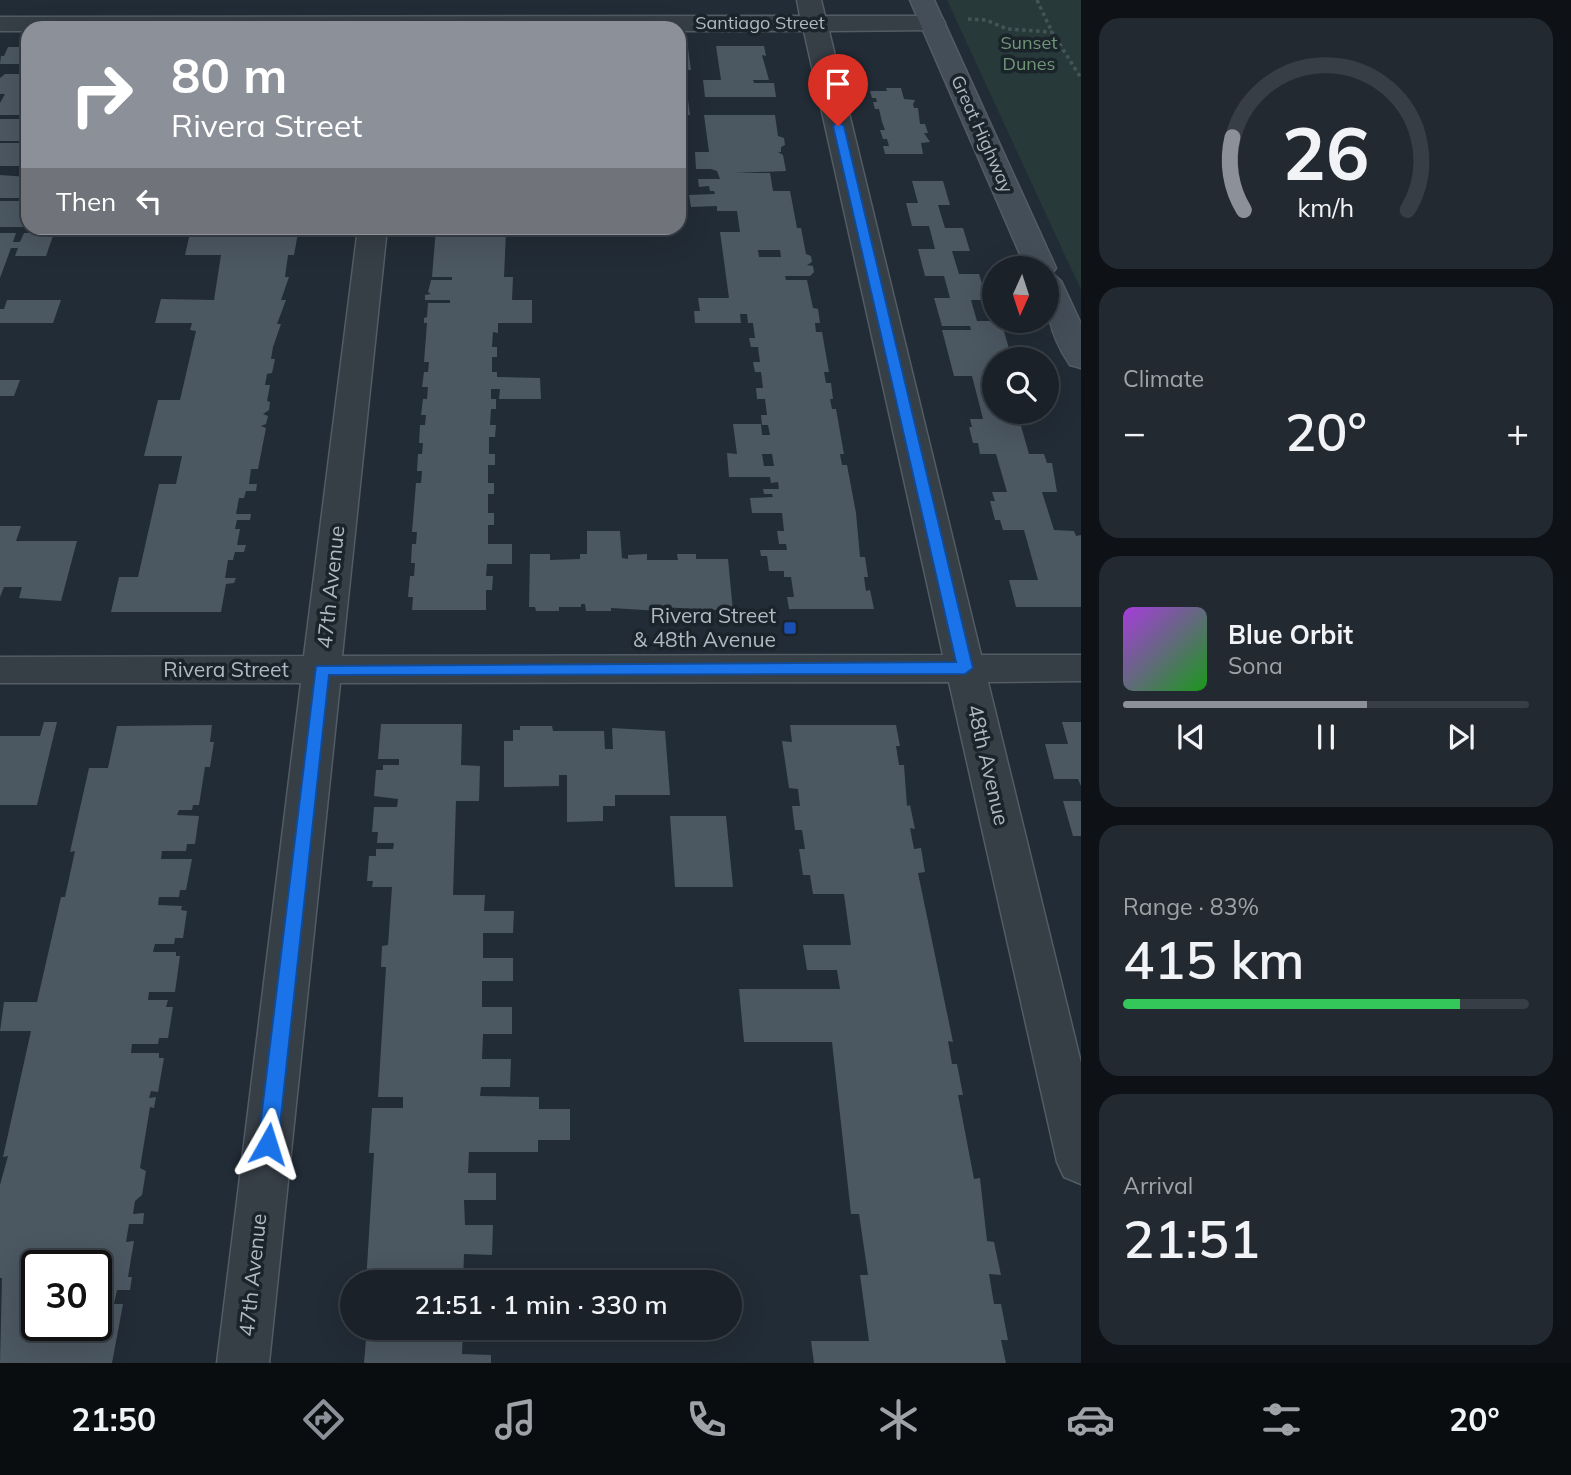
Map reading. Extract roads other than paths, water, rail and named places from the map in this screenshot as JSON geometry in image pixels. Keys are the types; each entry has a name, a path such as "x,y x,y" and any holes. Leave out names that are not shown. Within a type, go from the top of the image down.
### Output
{"street":[{"name":"Santiago Street","path":"170,21 927,11"},
{"name":"Great Highway","path":"927,11 1036,256"},
{"name":"48th Avenue","path":"811,12 1081,1162"},
{"name":"Santiago Street","path":"0,24 21,24"},
{"name":"47th Avenue","path":"243,1363 371,235"},
{"path":"1059,310 1081,358"},
{"name":"Rivera Street","path":"0,670 1081,668"}],"place":[{"name":"Rivera Street & 48th Avenue","path":"790,628"}],"park label":[{"name":"Sunset Dunes","path":"1029,53"}]}
